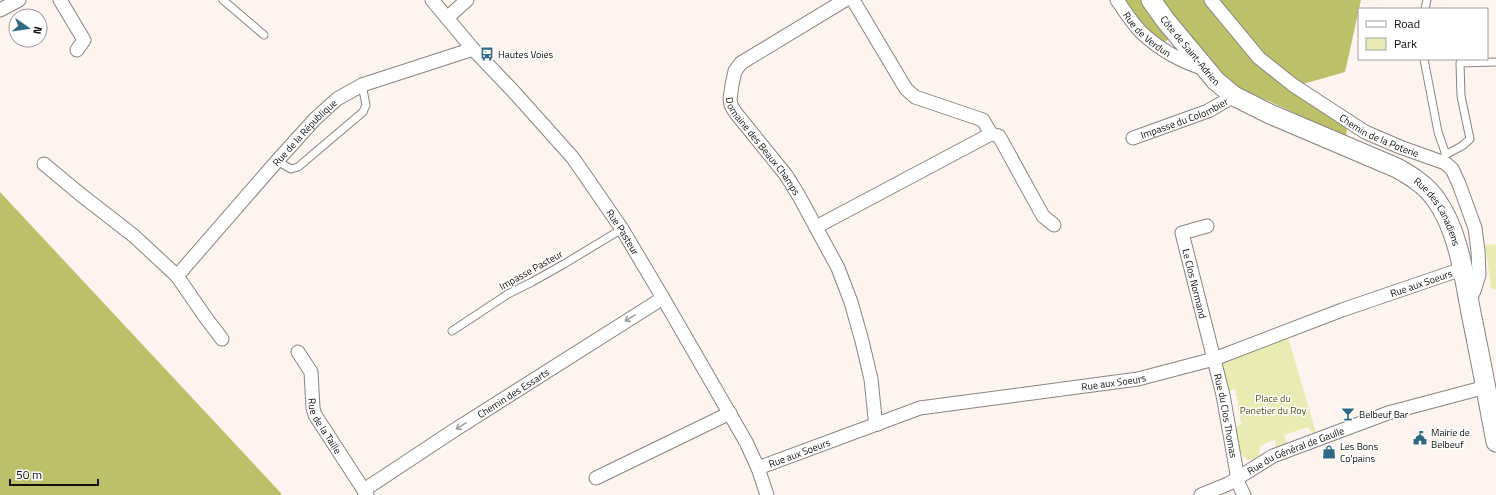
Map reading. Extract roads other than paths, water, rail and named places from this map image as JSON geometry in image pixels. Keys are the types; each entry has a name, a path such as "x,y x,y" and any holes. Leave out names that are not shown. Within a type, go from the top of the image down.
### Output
{"main road":[{"name":"Côte de Saint-Adrien","path":"1151,0 1166,21 1216,81 1234,96"},
{"name":"Rue des Canadiens","path":"1234,96 1270,114 1386,163 1412,176 1437,200 1450,224 1462,269 1496,442"}],"street":[{"path":"0,10 18,0"},
{"path":"60,0 84,40 76,50"},
{"name":"Rue Pasteur","path":"432,0 473,49 573,158 622,229 746,442 758,468 767,495"},
{"path":"446,18 467,0"},
{"name":"Domaine des Beaux Champs","path":"845,0 741,63 735,71 730,92 730,99 735,112 786,175 838,268 851,302 871,379 875,418 878,424"},
{"path":"853,0 902,85 911,94 983,120 991,134"},
{"name":"Rue de Verdun","path":"1117,0 1140,31 1166,52 1179,59 1206,69"},
{"name":"Chemin de la Poterie","path":"1211,0 1259,58 1293,85 1365,132 1400,147 1445,159"},
{"name":"Rue de la République","path":"177,276 277,161 315,119 337,99 362,85 473,49"},
{"name":"Impasse du Colombier","path":"1133,138 1208,111 1234,96"},
{"path":"816,227 991,134 999,136 1043,216 1054,225"},
{"path":"1445,159 1452,169 1459,184 1475,228 1479,275 1474,291 1469,300"},
{"path":"44,164 134,236 177,276 222,339"},
{"name":"Le Clos Normand","path":"1207,226 1182,233 1214,359"},
{"name":"Rue aux Soeurs","path":"758,468 920,408 1138,380 1214,359 1342,310 1462,269"},
{"name":"Chemin des Essarts","path":"365,493 454,430 663,298"},
{"name":"Rue de la Taille","path":"298,352 311,372 315,415 365,493"},
{"name":"Rue du Clos Thomas","path":"1214,359 1223,395 1239,485 1244,495"},
{"name":"Rue du Général de Gaulle","path":"1201,495 1228,484 1272,456 1388,413 1486,387"},
{"path":"596,478 730,413"}],"lane":[{"path":"223,0 264,35"},
{"path":"1424,60 1438,132 1445,159 1470,139 1461,96 1460,63 1496,62"},
{"path":"277,161 290,169 298,167 363,112 366,105 362,85"},
{"name":"Impasse Pasteur","path":"452,331 508,294 545,275 622,229"}],"place":[{"name":"Hautes Voies","path":"487,54"},
{"name":"Belbeuf Bar","path":"1348,414"},
{"name":"Mairie de Belbeuf","path":"1420,438"},
{"name":"Les Bons Co'pains","path":"1329,452"}],"park label":[{"name":"Place du Panetier du Roy","path":"1273,404"}]}
